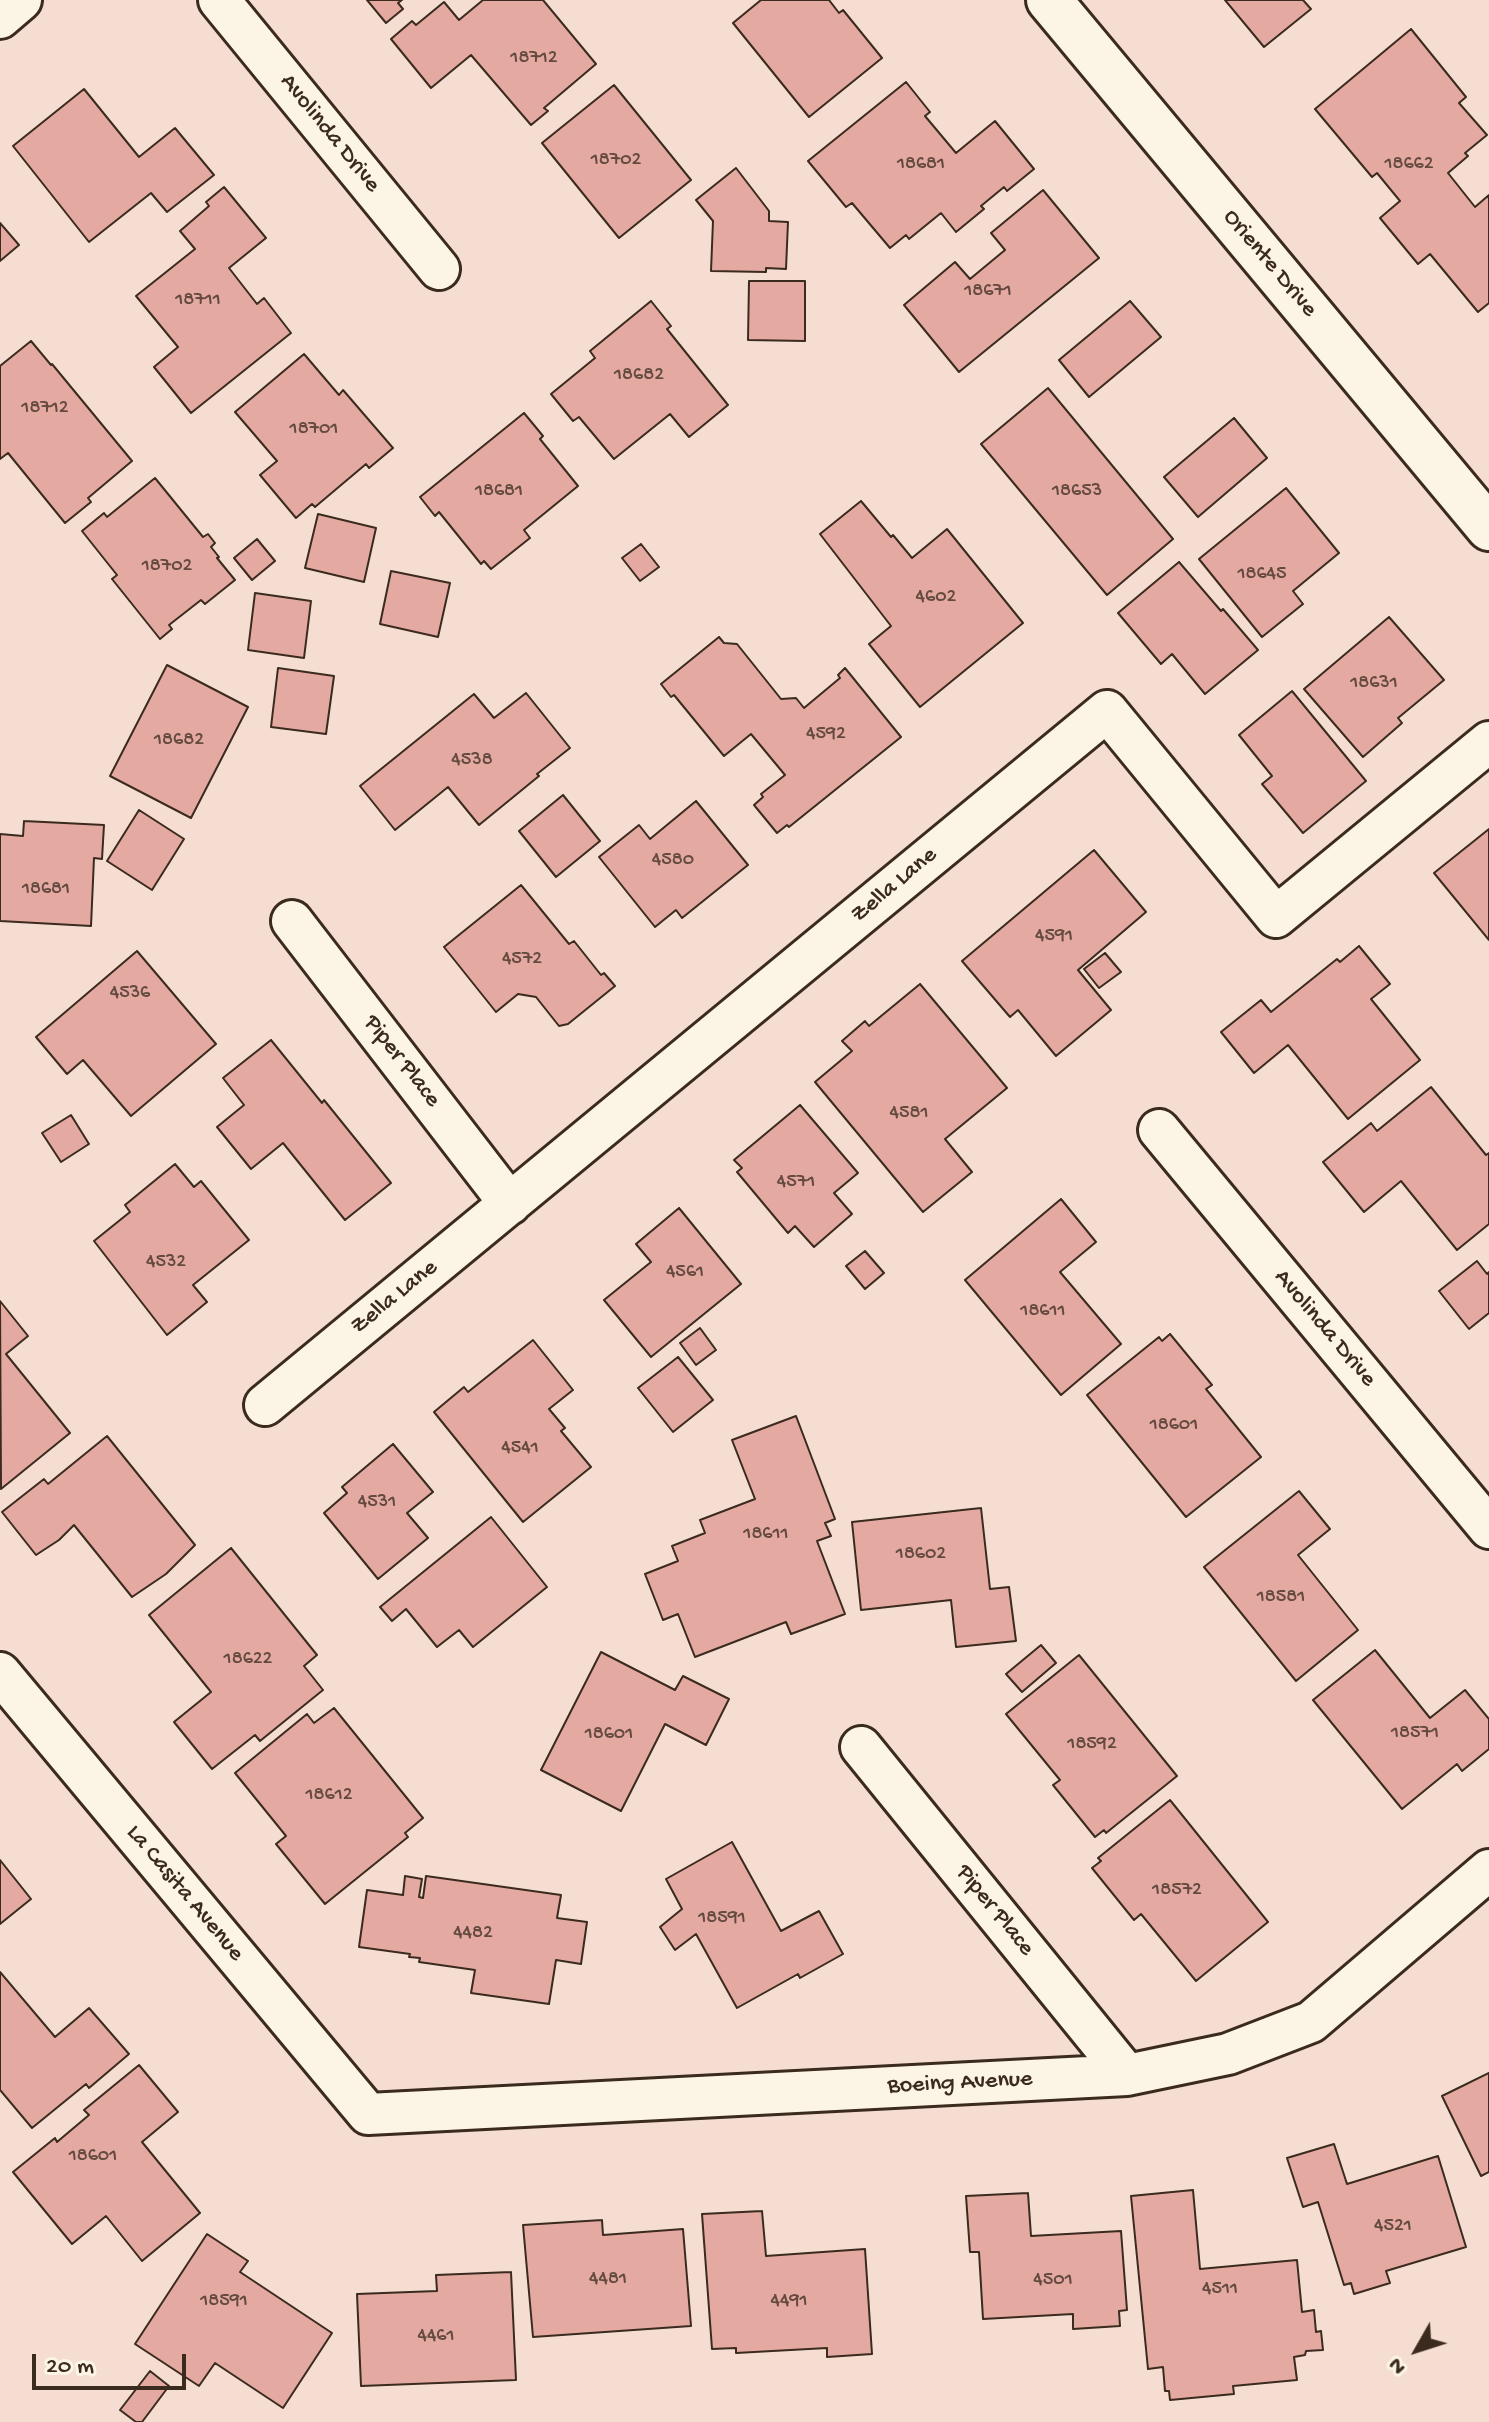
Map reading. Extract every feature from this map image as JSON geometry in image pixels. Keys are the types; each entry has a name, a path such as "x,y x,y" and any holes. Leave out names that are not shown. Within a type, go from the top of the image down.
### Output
{"street":[{"path":"0,18 21,0"},
{"name":"Avolinda Drive","path":"219,0 439,269"},
{"name":"Oriente Drive","path":"1049,0 1489,528"},
{"name":"Zella Lane","path":"265,1405 1107,711 1276,917 1489,742"},
{"name":"Piper Place","path":"292,921 510,1204"},
{"name":"Avolinda Drive","path":"1159,1130 1489,1528"},
{"name":"La Casita Avenue","path":"0,1673 368,2114"},
{"name":"Piper Place","path":"861,1747 1127,2075"},
{"name":"Boeing Avenue","path":"368,2114 1127,2075 1228,2054 1311,2022 1489,1870"}],"building":[{"path":"367,0 402,0 398,3 403,9 386,23"},
{"path":"483,0 543,0 596,64 544,108 548,111 531,125 471,55 431,88 391,39 412,21 416,25 444,2 459,20"},
{"path":"761,0 829,0 839,13 843,10 882,58 809,117 733,23"},
{"path":"1225,0 1303,0 1311,9 1264,47"},
{"path":"1411,29 1466,97 1459,103 1487,135 1465,153 1468,156 1448,173 1475,207 1489,195 1489,303 1478,312 1430,254 1418,264 1380,218 1400,201 1377,173 1372,177 1315,109"},
{"path":"906,82 930,112 925,116 956,153 995,121 1034,169 1007,191 1004,187 956,232 941,213 909,239 906,235 890,248 852,203 846,207 808,161"},
{"path":"614,85 691,180 619,238 542,143"},
{"path":"84,89 139,157 175,128 214,175 167,212 151,193 89,242 13,146"},
{"path":"736,168 769,211 769,221 788,222 786,269 766,268 766,272 711,271 713,221 696,200"},
{"path":"224,187 266,238 229,268 257,304 264,298 291,333 191,413 154,367 178,347 136,296 195,249 180,231 209,206 206,202"},
{"path":"1043,190 1099,258 959,372 904,305 955,262 970,279 1005,250 991,233"},
{"path":"0,223 19,245 0,261"},
{"path":"749,281 805,281 805,341 748,340"},
{"path":"651,301 671,326 667,329 728,405 689,437 670,414 614,459 579,417 573,421 551,394 595,358 590,351"},
{"path":"1130,301 1161,337 1089,397 1059,360"},
{"path":"31,341 132,461 88,498 91,502 65,523 8,453 0,459 0,366"},
{"path":"304,354 339,395 343,390 393,448 369,468 366,464 315,507 312,504 296,518 260,475 277,461 235,412"},
{"path":"1048,388 1173,539 1107,595 981,444"},
{"path":"524,413 543,436 540,439 578,486 524,530 530,538 491,569 484,561 481,564 439,512 435,516 420,497"},
{"path":"1234,418 1267,458 1198,517 1164,477"},
{"path":"155,478 203,537 208,534 215,543 211,547 217,558 235,580 205,604 201,600 169,625 172,629 160,639 112,579 117,575 82,531 104,513 107,517"},
{"path":"1286,488 1339,553 1293,591 1303,604 1262,637 1199,559"},
{"path":"861,501 912,558 947,529 1023,623 920,707 869,644 891,626 820,534"},
{"path":"318,514 376,528 364,582 305,568"},
{"path":"257,539 275,561 252,580 234,558"},
{"path":"641,544 659,567 640,581 622,558"},
{"path":"1179,562 1258,650 1205,694 1172,654 1161,664 1118,613"},
{"path":"391,571 450,583 438,637 380,624"},
{"path":"255,593 311,601 304,658 248,650"},
{"path":"1389,617 1444,680 1398,718 1402,723 1363,757 1304,689"},
{"path":"719,637 724,643 737,644 781,699 796,698 804,708 840,678 838,675 845,668 901,737 789,827 787,825 777,833 754,805 763,797 761,794 785,775 751,734 724,756 674,695 671,697 661,684"},
{"path":"167,665 248,707 191,818 110,776"},
{"path":"278,668 334,676 326,734 271,727"},
{"path":"1292,691 1366,781 1303,833 1262,784 1272,776 1239,735"},
{"path":"526,693 570,748 479,825 448,787 395,830 360,786 474,694 494,718"},
{"path":"563,795 600,841 556,877 519,831"},
{"path":"696,801 748,865 682,918 676,910 655,927 599,857 639,825 650,839"},
{"path":"139,810 184,839 152,890 107,861"},
{"path":"24,821 104,825 102,859 94,858 91,926 0,921 0,834 23,836"},
{"path":"1489,829 1489,940 1434,873"},
{"path":"1094,850 1146,912 1078,970 1111,1010 1056,1056 1018,1010 1010,1017 962,961"},
{"path":"521,885 569,944 574,941 601,975 604,973 615,986 568,1024 559,1026 536,997 518,994 496,1012 444,947"},
{"path":"1359,946 1390,984 1371,999 1420,1060 1348,1119 1288,1045 1254,1073 1221,1032 1261,1000 1271,1012 1337,959 1340,962"},
{"path":"137,951 216,1044 131,1116 83,1060 67,1074 36,1037"},
{"path":"1105,953 1121,972 1099,988 1084,969"},
{"path":"920,984 1007,1088 945,1139 972,1172 923,1212 815,1082 852,1051 842,1041 865,1021 869,1026"},
{"path":"271,1040 391,1183 345,1220 283,1143 251,1169 217,1127 244,1105 223,1078"},
{"path":"1431,1087 1486,1155 1489,1153 1489,1224 1457,1250 1401,1181 1364,1212 1323,1162 1371,1123 1377,1131"},
{"path":"800,1105 858,1173 834,1193 852,1214 814,1247 795,1226 788,1233 737,1172 742,1168 734,1160"},
{"path":"71,1115 89,1144 61,1162 42,1133"},
{"path":"175,1164 194,1187 201,1181 249,1240 193,1285 207,1302 167,1335 94,1241 130,1212 125,1205"},
{"path":"1061,1199 1096,1242 1060,1272 1121,1344 1061,1395 965,1280"},
{"path":"679,1208 741,1284 651,1357 604,1300 651,1262 636,1244"},
{"path":"865,1251 884,1273 865,1289 846,1266"},
{"path":"1477,1261 1487,1274 1489,1272 1489,1313 1469,1329 1439,1291"},
{"path":"0,1301 28,1336 6,1354 70,1433 1,1489"},
{"path":"700,1328 716,1350 696,1365 680,1343"},
{"path":"1170,1334 1212,1385 1206,1389 1261,1457 1186,1517 1087,1395 1159,1337 1162,1341"},
{"path":"533,1340 573,1390 549,1409 565,1428 561,1431 591,1467 523,1522 434,1412 464,1387 468,1392"},
{"path":"678,1357 713,1400 673,1432 638,1388"},
{"path":"796,1416 835,1519 825,1523 831,1536 817,1541 845,1614 791,1634 786,1622 695,1657 678,1614 663,1620 645,1574 678,1561 672,1546 705,1533 700,1520 755,1499 732,1440"},
{"path":"107,1436 195,1545 166,1574 132,1597 74,1525 59,1540 36,1555 2,1512 44,1479 48,1484"},
{"path":"393,1444 433,1492 407,1513 428,1538 378,1579 324,1513 347,1493 342,1487"},
{"path":"1299,1491 1330,1529 1298,1555 1358,1630 1296,1681 1204,1567"},
{"path":"981,1508 990,1589 1009,1587 1016,1641 956,1647 951,1600 861,1610 852,1522"},
{"path":"491,1517 547,1587 473,1647 459,1630 437,1647 406,1609 392,1621 380,1607"},
{"path":"231,1548 317,1655 304,1666 323,1690 260,1741 255,1735 212,1769 174,1722 211,1692 149,1615"},
{"path":"1041,1645 1056,1663 1022,1692 1006,1674"},
{"path":"1375,1650 1430,1718 1465,1690 1489,1719 1489,1749 1462,1771 1457,1764 1402,1809 1313,1700"},
{"path":"601,1652 675,1690 683,1676 729,1699 706,1745 665,1724 621,1811 541,1770"},
{"path":"1079,1655 1177,1776 1106,1833 1104,1830 1095,1837 1053,1785 1060,1780 1006,1714"},
{"path":"334,1708 423,1818 405,1833 408,1837 325,1904 276,1844 286,1836 235,1773 307,1714 314,1723"},
{"path":"1170,1800 1268,1922 1196,1981 1141,1914 1134,1920 1092,1868 1101,1861 1098,1858"},
{"path":"732,1842 781,1931 819,1911 843,1954 800,1978 798,1974 737,2008 696,1934 675,1950 660,1927 682,1909 666,1879"},
{"path":"0,1860 31,1899 0,1924"},
{"path":"405,1876 422,1879 419,1897 423,1898 426,1876 561,1895 557,1918 587,1922 581,1964 556,1960 549,2004 471,1993 475,1970 419,1962 420,1958 409,1957 410,1954 359,1947 367,1890 403,1895"},
{"path":"0,1972 55,2037 89,2008 129,2054 89,2088 86,2084 32,2128 0,2090"},
{"path":"139,2065 178,2112 142,2142 200,2213 142,2261 106,2216 72,2244 13,2172 89,2115 84,2110"},
{"path":"1489,2073 1489,2172 1481,2176 1442,2096"},
{"path":"1334,2144 1347,2184 1438,2156 1466,2247 1386,2271 1390,2283 1354,2294 1351,2283 1344,2285 1318,2202 1303,2207 1287,2158"},
{"path":"1193,2190 1200,2269 1297,2260 1302,2312 1314,2310 1316,2332 1321,2331 1323,2350 1306,2351 1305,2355 1294,2357 1297,2380 1233,2386 1234,2394 1170,2400 1169,2391 1165,2391 1163,2367 1148,2369 1131,2196"},
{"path":"1028,2193 1031,2236 1121,2231 1127,2310 1119,2311 1120,2326 1073,2329 1073,2314 983,2319 979,2252 970,2252 966,2196"},
{"path":"762,2211 766,2256 865,2249 872,2354 827,2357 827,2348 736,2353 736,2348 712,2349 702,2214"},
{"path":"602,2220 603,2235 683,2229 691,2326 533,2337 523,2225"},
{"path":"207,2234 248,2261 240,2272 332,2333 283,2408 215,2363 199,2386 135,2344"},
{"path":"511,2272 516,2380 361,2386 357,2294 437,2291 436,2275"},
{"path":"150,2371 169,2386 142,2422 136,2422 120,2410"}]}
